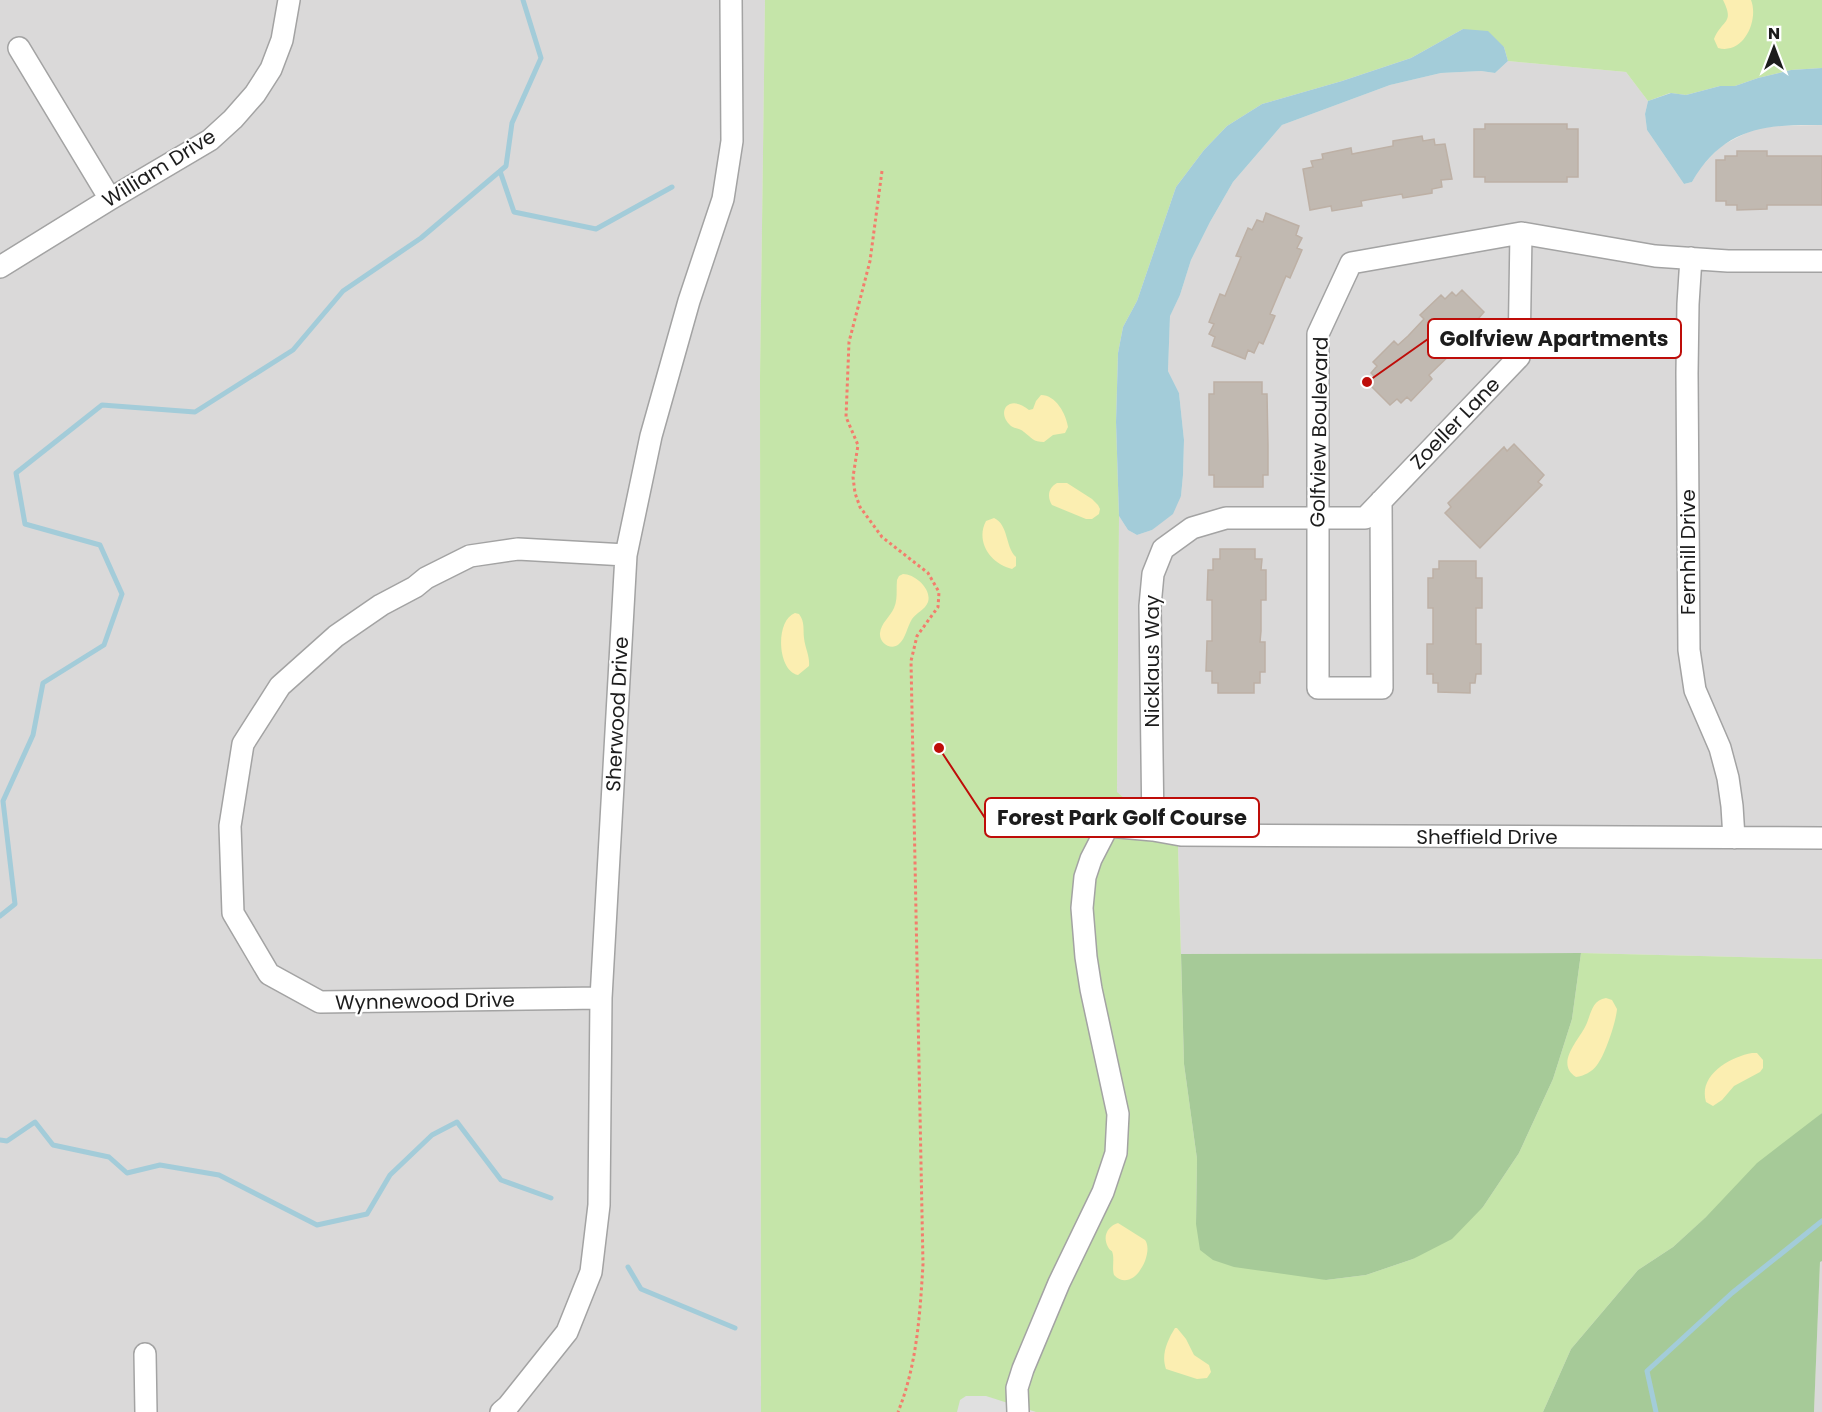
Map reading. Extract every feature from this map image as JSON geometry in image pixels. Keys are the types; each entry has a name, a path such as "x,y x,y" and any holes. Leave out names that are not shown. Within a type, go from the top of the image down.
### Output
{"street":[{"name":"William Drive","path":"0,267 210,140 233,119 255,94 271,69 282,40 289,0"},
{"name":"Sherwood Drive","path":"508,1410 567,1332 591,1272 599,1205 601,998 626,555 651,436 688,301 723,199 732,141 731,0"},
{"path":"19,48 110,199"},
{"name":"Golfview Boulevard","path":"1381,501 1382,688 1318,688 1318,334 1350,263 1521,233 1655,256 1728,261 1822,261"},
{"name":"Zoeller Lane","path":"1317,519 1365,518 1519,357 1521,233"},
{"name":"Fernhill Drive","path":"1691,258 1687,373 1689,650 1695,690 1720,748 1728,778 1734,838"},
{"name":"Nicklaus Way","path":"1153,830 1150,606 1153,574 1163,549 1192,528 1226,518 1317,519"},
{"name":"Wynnewood Drive","path":"601,998 320,1002 269,974 233,913 230,826 243,744 280,686 336,636 381,605 415,587 426,578 470,556 518,549 626,555"},
{"name":"Sheffield Drive","path":"1018,1412 1017,1388 1023,1369 1059,1283 1103,1192 1113,1166 1118,1142 1117,1108 1086,957 1082,908 1085,877 1091,859 1108,826 1181,835 1822,838"},
{"path":"145,1354 146,1412"}],"path":[{"path":"882,171 870,261 849,342 846,417 858,450 853,470 854,485 860,507 874,528 890,544 928,573 940,597 935,612 917,636 911,661 923,1264 916,1341 909,1379 898,1412"}],"shaded area":[{"path":"0,0 765,0 760,377 761,1412 0,1412"},
{"path":"1508,61 1626,72 1648,101 1645,114 1647,130 1684,184 1692,182 1699,169 1721,146 1750,131 1778,126 1822,125 1822,959 1581,953 1181,954 1178,846 1117,793 1119,516 1128,530 1137,535 1152,530 1181,496 1184,440 1179,393 1168,371 1170,315 1180,295 1191,260 1210,222 1233,182 1282,125 1390,85 1441,73 1481,71 1495,73"},
{"path":"1820,1261 1822,1261 1822,1412 1814,1412"},
{"path":"966,1396 986,1396 1036,1412 957,1412 960,1400"}],"green space":[{"path":"765,0 1822,0 1822,68 1791,70 1735,86 1720,86 1686,95 1670,93 1648,101 1626,72 1508,61 1504,47 1463,29 1411,58 1262,104 1227,126 1204,150 1176,187 1137,301 1123,327 1118,353 1116,422 1119,516 1117,792 1178,846 1184,1064 1197,1159 1196,1224 1326,1280 1366,1275 1413,1259 1483,1207 1519,1153 1553,1079 1572,1019 1581,953 1822,959 1822,1113 1673,1247 1638,1270 1571,1349 1543,1412 761,1412 760,377"},
{"path":"1581,953 1572,1019 1553,1079 1519,1153 1483,1207 1452,1239 1413,1259 1366,1275 1326,1280 1234,1267 1213,1260 1200,1250 1196,1224 1197,1159 1184,1064 1181,954"},
{"path":"1822,1113 1822,1261 1820,1262 1814,1412 1543,1412 1571,1349 1638,1270 1673,1247 1706,1217 1757,1163"}],"sand":[{"path":"1723,0 1751,0 1753,8 1751,26 1747,34 1742,41 1727,49 1718,48 1714,39 1728,18"},
{"path":"1041,395 1056,402 1068,427 1065,433 1053,435 1044,442 1035,440 1011,426 1004,415 1006,406 1010,404 1016,403 1029,410 1033,409"},
{"path":"1057,483 1067,483 1092,499 1100,509 1099,514 1092,519 1086,519 1052,505 1049,493"},
{"path":"994,518 999,521 1005,531 1010,548 1016,557 1016,566 1012,569 992,557 984,544 982,537 986,521"},
{"path":"903,574 922,583 929,597 925,607 912,619 901,642 893,647 883,643 880,633 894,608 897,580"},
{"path":"795,613 799,614 802,620 809,662 809,666 798,675 786,665 781,645 784,625"},
{"path":"1606,998 1612,1000 1617,1009 1607,1046 1595,1067 1588,1073 1576,1077 1570,1072 1568,1066 1570,1052 1585,1027 1594,1005"},
{"path":"1757,1053 1763,1060 1763,1068 1760,1072 1734,1086 1722,1100 1713,1106 1706,1102 1705,1092 1711,1076 1726,1063"},
{"path":"1118,1223 1145,1240 1147,1246 1145,1262 1135,1276 1128,1280 1121,1280 1114,1275 1113,1253 1106,1243 1107,1232 1111,1226"},
{"path":"1175,1328 1186,1339 1194,1355 1209,1365 1211,1372 1207,1378 1197,1379 1166,1369 1164,1359 1166,1348"}],"water":[{"path":"1463,29 1488,31 1504,47 1508,61 1495,73 1481,71 1441,73 1390,85 1282,125 1233,182 1191,260 1180,295 1170,316 1168,371 1179,393 1184,440 1181,496 1173,514 1152,530 1137,535 1128,530 1119,516 1116,422 1118,353 1123,327 1137,301 1176,187 1204,150 1227,126 1262,104 1411,58"},
{"path":"1822,68 1822,125 1782,126 1747,133 1717,150 1692,182 1684,184 1647,130 1645,114 1648,101 1671,93 1686,95 1720,86 1735,86 1791,70"}],"building":[{"path":"1485,124 1567,124 1567,129 1578,129 1578,177 1567,177 1567,182 1485,182 1485,177 1474,177 1474,129 1485,129"},
{"path":"1422,136 1423,141 1434,139 1435,145 1445,144 1452,179 1441,180 1442,187 1432,189 1432,193 1403,198 1402,194 1361,201 1362,206 1332,211 1331,206 1310,210 1303,169 1313,167 1311,161 1323,159 1322,154 1351,148 1352,154 1393,146 1393,141"},
{"path":"1737,151 1767,151 1767,156 1822,156 1822,205 1767,205 1767,209 1737,210 1737,205 1726,205 1726,201 1716,201 1716,160 1725,160 1725,156 1737,156"},
{"path":"1266,213 1299,226 1296,235 1302,238 1297,248 1302,250 1290,278 1286,276 1270,314 1275,316 1263,344 1259,342 1254,353 1248,350 1245,359 1212,346 1215,337 1209,334 1214,324 1209,322 1220,294 1225,296 1241,257 1236,256 1248,228 1252,230 1257,220 1263,222"},
{"path":"1462,290 1484,312 1478,319 1482,323 1476,329 1480,333 1458,354 1455,350 1429,375 1432,379 1411,401 1407,397 1401,403 1397,399 1390,405 1368,383 1375,377 1371,373 1377,366 1373,362 1394,341 1398,345 1408,336 1424,319 1420,315 1441,295 1445,299 1452,292 1456,296"},
{"path":"1214,382 1262,382 1262,394 1267,394 1268,445 1268,475 1263,475 1263,487 1214,487 1214,475 1209,475 1209,394 1214,394"},
{"path":"1514,444 1544,475 1538,482 1542,485 1480,548 1445,513 1451,507 1448,503 1504,447 1507,451"},
{"path":"1220,549 1255,549 1255,559 1262,559 1261,570 1266,570 1266,600 1261,600 1260,642 1265,642 1265,672 1260,672 1260,683 1254,683 1254,693 1218,693 1218,683 1212,683 1212,671 1206,671 1207,641 1212,641 1212,600 1207,600 1208,570 1213,570 1213,559 1220,559"},
{"path":"1439,561 1476,561 1476,578 1482,578 1482,608 1476,608 1476,644 1481,644 1481,674 1476,674 1475,683 1470,683 1470,693 1438,692 1438,683 1433,683 1433,674 1427,674 1427,644 1433,644 1433,608 1428,608 1428,578 1433,578 1433,569 1439,569"}],"waterway":[{"path":"0,916 15,904 3,801 33,735 43,683 104,645 122,594 100,545 25,524 16,473 102,405 195,412 293,350 343,291 421,238 506,166 512,123 541,58 523,0"},
{"path":"500,171 514,212 596,229 672,187"},
{"path":"0,1140 7,1141 35,1122 53,1145 109,1157 127,1173 160,1165 219,1175 317,1225 367,1214 390,1175 432,1135 457,1122 501,1180 551,1198"},
{"path":"1656,1412 1647,1371 1732,1293 1822,1221"},
{"path":"628,1267 641,1289 735,1328"}],"place":[{"name":"Golfview Apartments","path":"1367,382"},
{"name":"Forest Park Golf Course","path":"939,748"}]}
